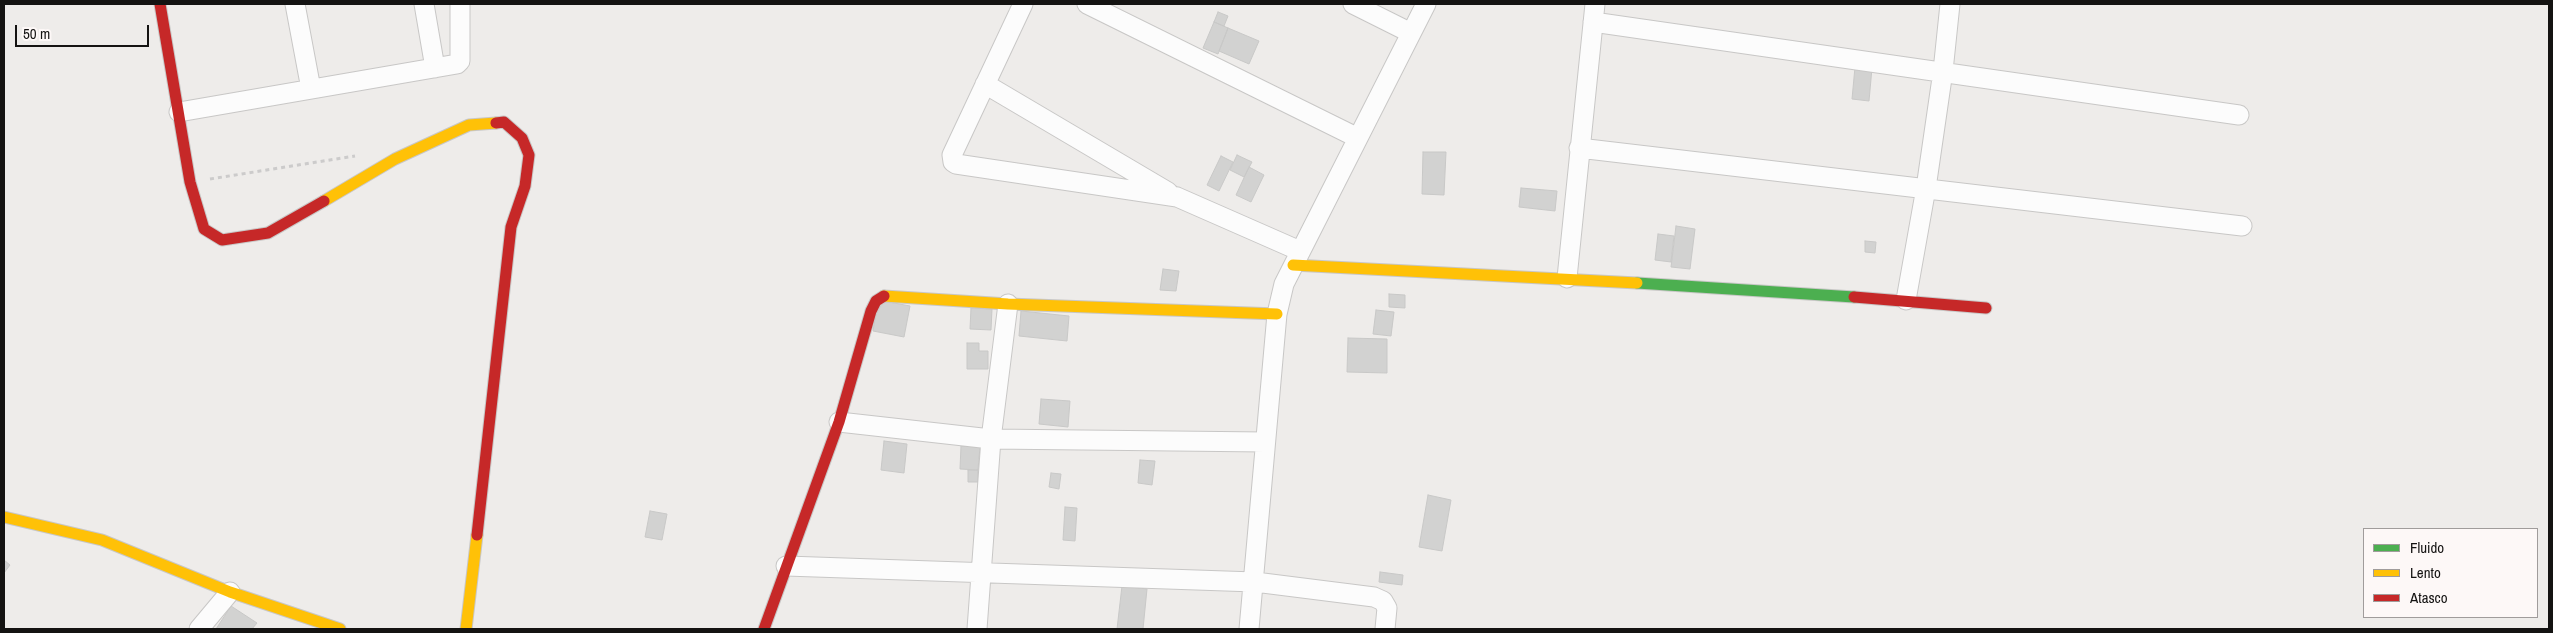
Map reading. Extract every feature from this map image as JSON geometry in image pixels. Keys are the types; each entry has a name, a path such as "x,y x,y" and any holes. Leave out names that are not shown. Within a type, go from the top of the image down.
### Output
{"street":[{"path":"160,4 190,182 204,229 222,240 268,233 395,159 470,125 504,122 522,138 529,155 525,186 511,228 466,629"},
{"path":"295,4 311,90"},
{"path":"424,4 435,68"},
{"path":"179,112 457,64 460,61 460,4"},
{"path":"1022,4 952,155 956,164 1177,197"},
{"path":"1087,4 1358,138"},
{"path":"1353,4 1411,33"},
{"path":"1249,629 1255,582 1277,314 1284,284 1426,4"},
{"path":"1906,300 1926,188 1943,72 1950,4"},
{"path":"1567,278 1594,13 1943,72 2239,115"},
{"path":"985,84 1177,197 1297,258 1906,300 1986,308"},
{"path":"1579,148 2242,226"},
{"path":"764,629 839,422 871,311 881,296 891,295 1008,304 1277,314"},
{"path":"977,629 991,438 1008,304"},
{"path":"839,422 991,438 1265,442"},
{"path":"4,517 102,540 230,592 340,629"},
{"path":"786,566 982,571 1255,582 1374,596 1383,601 1387,608 1385,629"},
{"path":"198,629 230,592"}],"path":[{"path":"190,182 356,156"}],"building":[{"path":"1218,12 1228,16 1224,26 1214,22"},
{"path":"1214,22 1228,28 1218,54 1203,48"},
{"path":"1228,28 1259,41 1249,64 1219,51"},
{"path":"1855,67 1872,68 1869,101 1852,99"},
{"path":"1423,152 1446,152 1444,195 1422,194"},
{"path":"1237,155 1252,162 1244,177 1230,170"},
{"path":"1221,156 1233,162 1219,191 1207,185"},
{"path":"1249,167 1264,175 1251,202 1236,195"},
{"path":"1521,188 1557,191 1555,211 1519,207"},
{"path":"1676,226 1695,229 1690,269 1671,267"},
{"path":"1658,234 1674,236 1671,262 1655,260"},
{"path":"1865,241 1876,242 1875,253 1865,252"},
{"path":"1163,269 1179,271 1176,291 1160,290"},
{"path":"1389,294 1405,295 1405,308 1389,307"},
{"path":"878,300 910,306 904,337 873,331"},
{"path":"971,308 992,309 991,330 970,329"},
{"path":"1376,310 1394,312 1391,336 1373,334"},
{"path":"1021,311 1069,316 1067,341 1019,336"},
{"path":"1348,338 1387,339 1387,373 1347,372"},
{"path":"967,343 979,343 979,351 988,351 988,369 967,369"},
{"path":"1041,399 1070,401 1068,427 1039,424"},
{"path":"884,441 907,444 904,473 881,470"},
{"path":"961,446 980,447 978,470 960,469"},
{"path":"1140,460 1155,461 1152,485 1138,483"},
{"path":"968,470 978,470 978,482 968,482"},
{"path":"1051,473 1061,474 1059,489 1049,487"},
{"path":"1428,495 1451,500 1442,551 1419,547"},
{"path":"1065,507 1077,508 1075,541 1063,540"},
{"path":"650,511 667,514 662,540 645,537"},
{"path":"4,560 10,565 4,573"},
{"path":"1380,572 1403,575 1402,585 1379,582"},
{"path":"1122,586 1147,589 1143,629 1117,629"},
{"path":"231,606 257,623 252,629 216,629"}],"traffic: fast":[{"path":"1637,283 1854,297"}],"traffic: slow":[{"path":"324,201 395,159 469,125 496,123"},
{"path":"1293,265 1637,283"},
{"path":"884,296 1008,304 1277,314"},
{"path":"4,517 102,540 230,592 340,629"},
{"path":"466,629 477,535"}],"traffic: jam":[{"path":"160,4 190,182 204,229 222,240 268,233 324,201"},
{"path":"477,535 511,227 525,186 529,155 522,138 504,122 496,123"},
{"path":"764,629 839,422 871,311 876,301 884,296"},
{"path":"1854,297 1986,308"}]}
